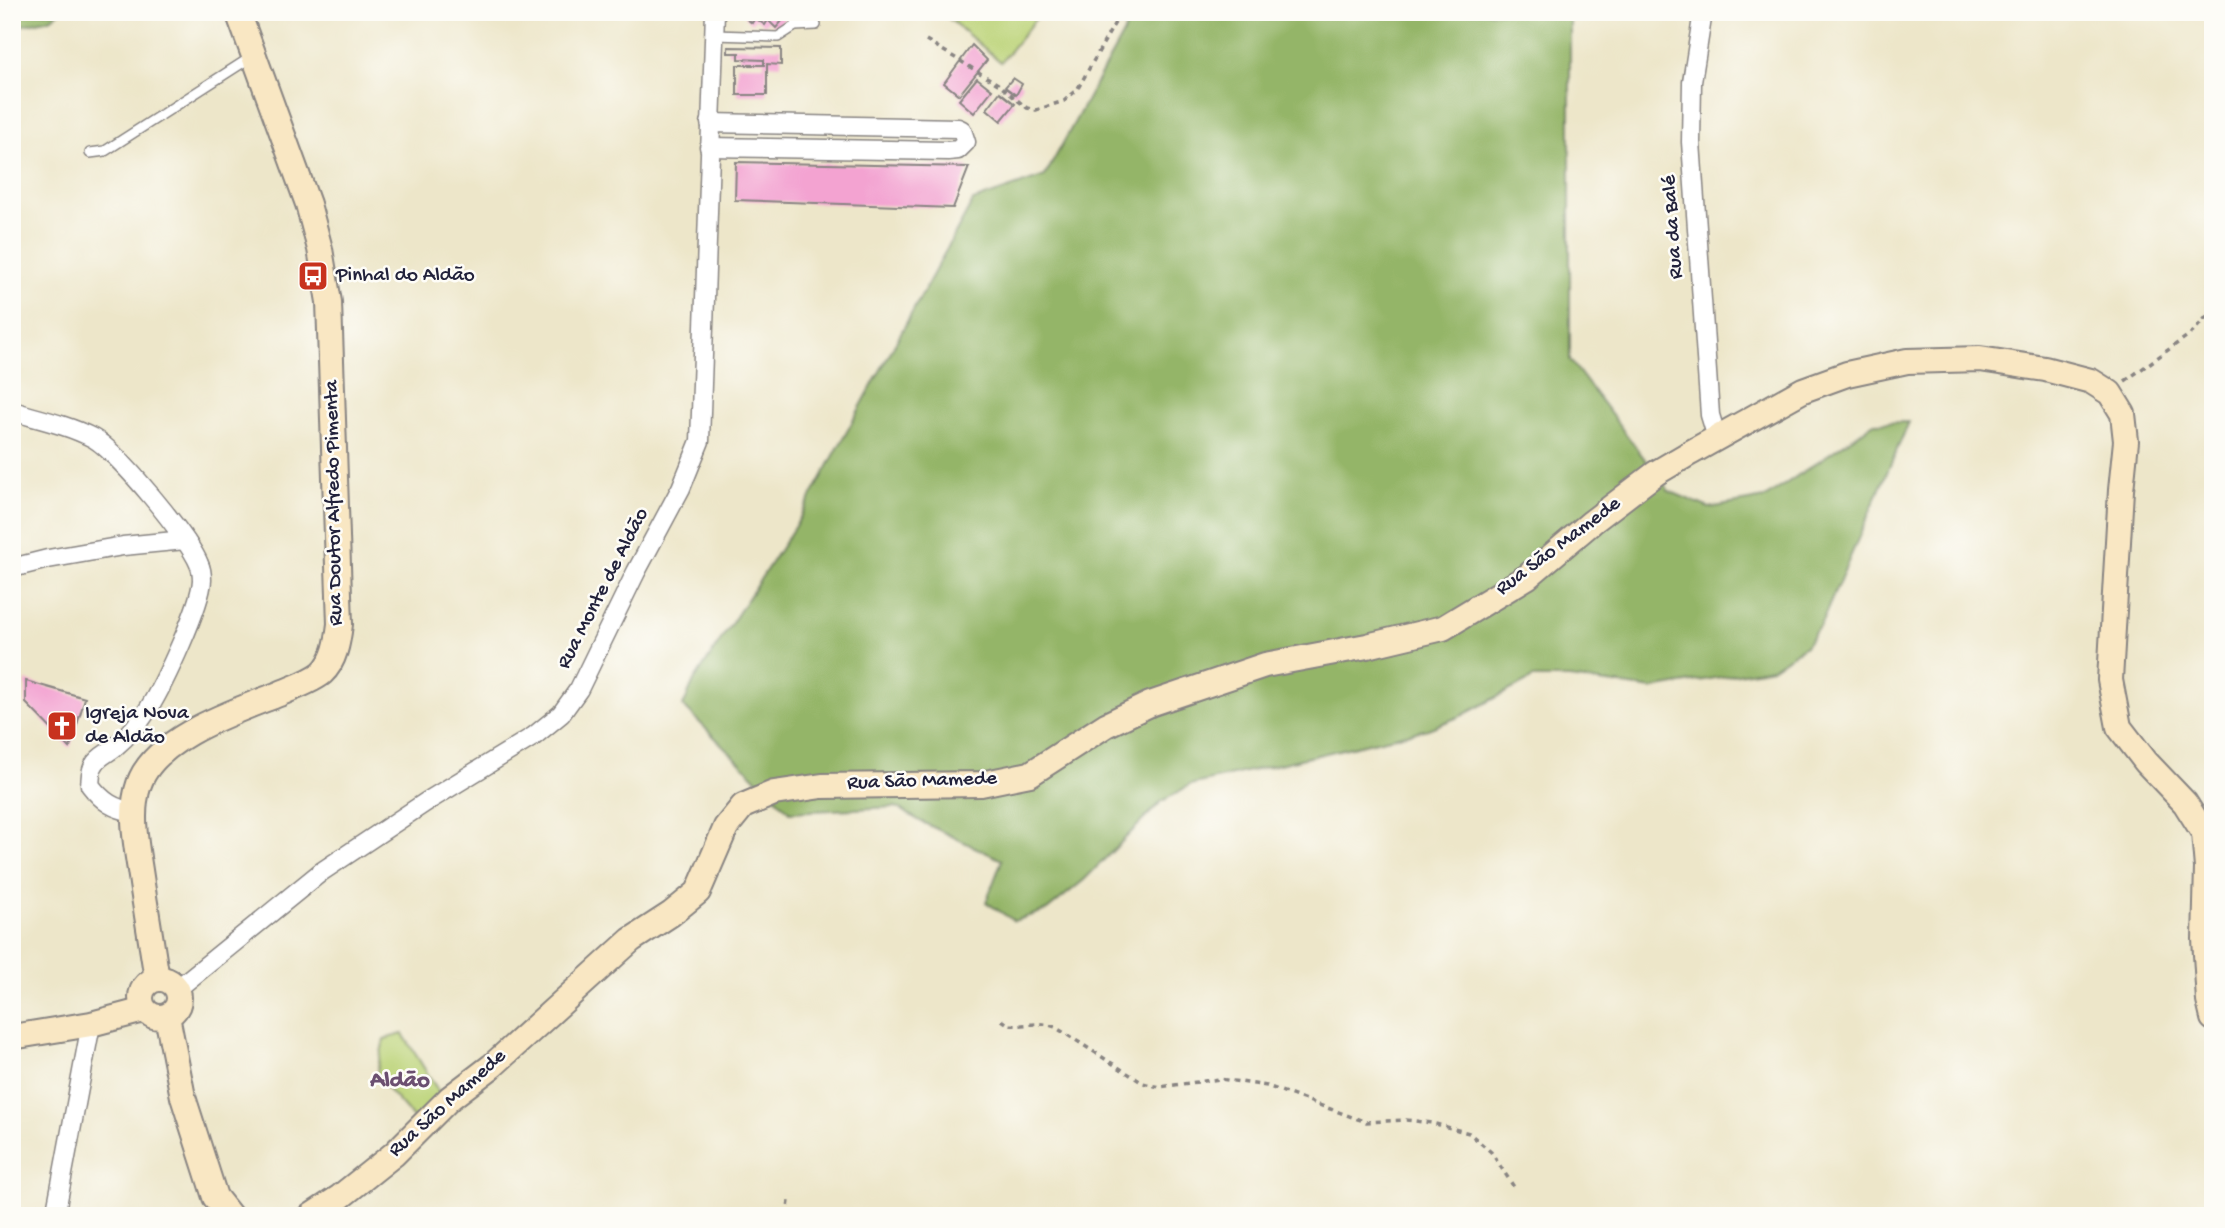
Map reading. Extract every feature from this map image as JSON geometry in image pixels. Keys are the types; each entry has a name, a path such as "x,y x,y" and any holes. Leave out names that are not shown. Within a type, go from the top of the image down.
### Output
{"street":[{"name":"Rua Doutor Alfredo Pimenta","path":"167,984 136,841 134,812 138,785 146,769 161,752 184,737 322,673 337,648 340,624 329,302 320,250 307,204 238,12"},
{"name":"Rua Monte de Aldão","path":"167,984 321,872 426,802 534,736 561,714 579,689 636,572 681,488 700,441 715,12"},
{"name":"Rua da Balé","path":"1703,12 1692,82 1691,142 1710,415 1717,438"},
{"path":"709,147 948,151 958,150 966,142 962,130 958,128 710,123"},
{"name":"Rua São Mamede","path":"311,1216 341,1197 394,1154 450,1098 492,1066 631,940 671,914 698,892 726,827 743,806 774,793 822,786 981,783 1030,775 1106,725 1163,699 1265,665 1367,646 1443,628 1527,577 1656,473 1803,390 1847,374 1907,361 1980,359 2045,369 2091,381 2110,393"},
{"path":"2110,393 2123,414 2126,441 2110,680 2119,727 2146,762 2185,803 2204,833 2207,868 2205,939 2209,1001 2213,1018"},
{"path":"12,411 76,430 96,439 148,493 185,540 200,565 202,581 197,602 164,681 148,709 115,748 95,762 91,771 90,785 100,799 117,809 134,812"},
{"path":"12,568 110,548 185,540"},
{"path":"12,1037 155,1013 176,1008 178,1002 167,984 148,983 142,991 141,1001 155,1013 215,1197 230,1216"},
{"path":"55,1216 91,1024"}],"lane":[{"path":"714,35 784,35 794,26 800,12"},
{"path":"794,26 816,25"},
{"path":"90,153 105,151 253,56"}],"path":[{"path":"926,40 998,83 1027,108 1036,110 1064,101 1077,90 1121,12"},
{"path":"2110,393 2193,332 2213,309"},
{"path":"1002,1020 1009,1025 1035,1022 1055,1027 1143,1083 1159,1087 1220,1079 1268,1086 1366,1122 1432,1122 1469,1133 1491,1152 1516,1190"},
{"path":"787,1216 789,1201"}],"green space":[{"path":"12,12 60,12 50,19 15,27 12,26"},
{"path":"941,12 1041,12 1001,62"},
{"path":"1135,12 1570,12 1570,360 1669,491 1709,508 1765,498 1874,423 1909,422 1821,624 1805,646 1772,668 1653,689 1569,678 1533,678 1461,716 1428,729 1190,785 1161,802 1084,880 1047,910 1014,921 986,902 1002,860 896,807 790,812 683,706 694,681 797,523 973,201 1045,176"},
{"path":"403,1034 442,1097 415,1120 376,1076 384,1039"}],"building":[{"path":"748,12 790,12 776,28 768,20 765,25 755,18 752,23 744,17"},
{"path":"972,45 987,60 959,95 944,83"},
{"path":"728,47 781,48 781,65 767,64 767,95 737,95 737,65 764,65 764,60 739,59 739,53 728,53"},
{"path":"977,78 992,90 974,113 959,100"},
{"path":"1013,78 1022,84 1016,95 1005,87"},
{"path":"1000,92 1015,104 1001,121 987,109"},
{"path":"736,162 969,167 953,208 735,200"},
{"name":"Igreja Nova de Aldão","path":"26,681 85,698 70,748 26,703"}],"place":[{"name":"Pinhal do Aldão","path":"313,276"},
{"name":"Igreja Nova de Aldão","path":"62,726"}],"district":[{"name":"Aldão","path":"400,1081"}]}
